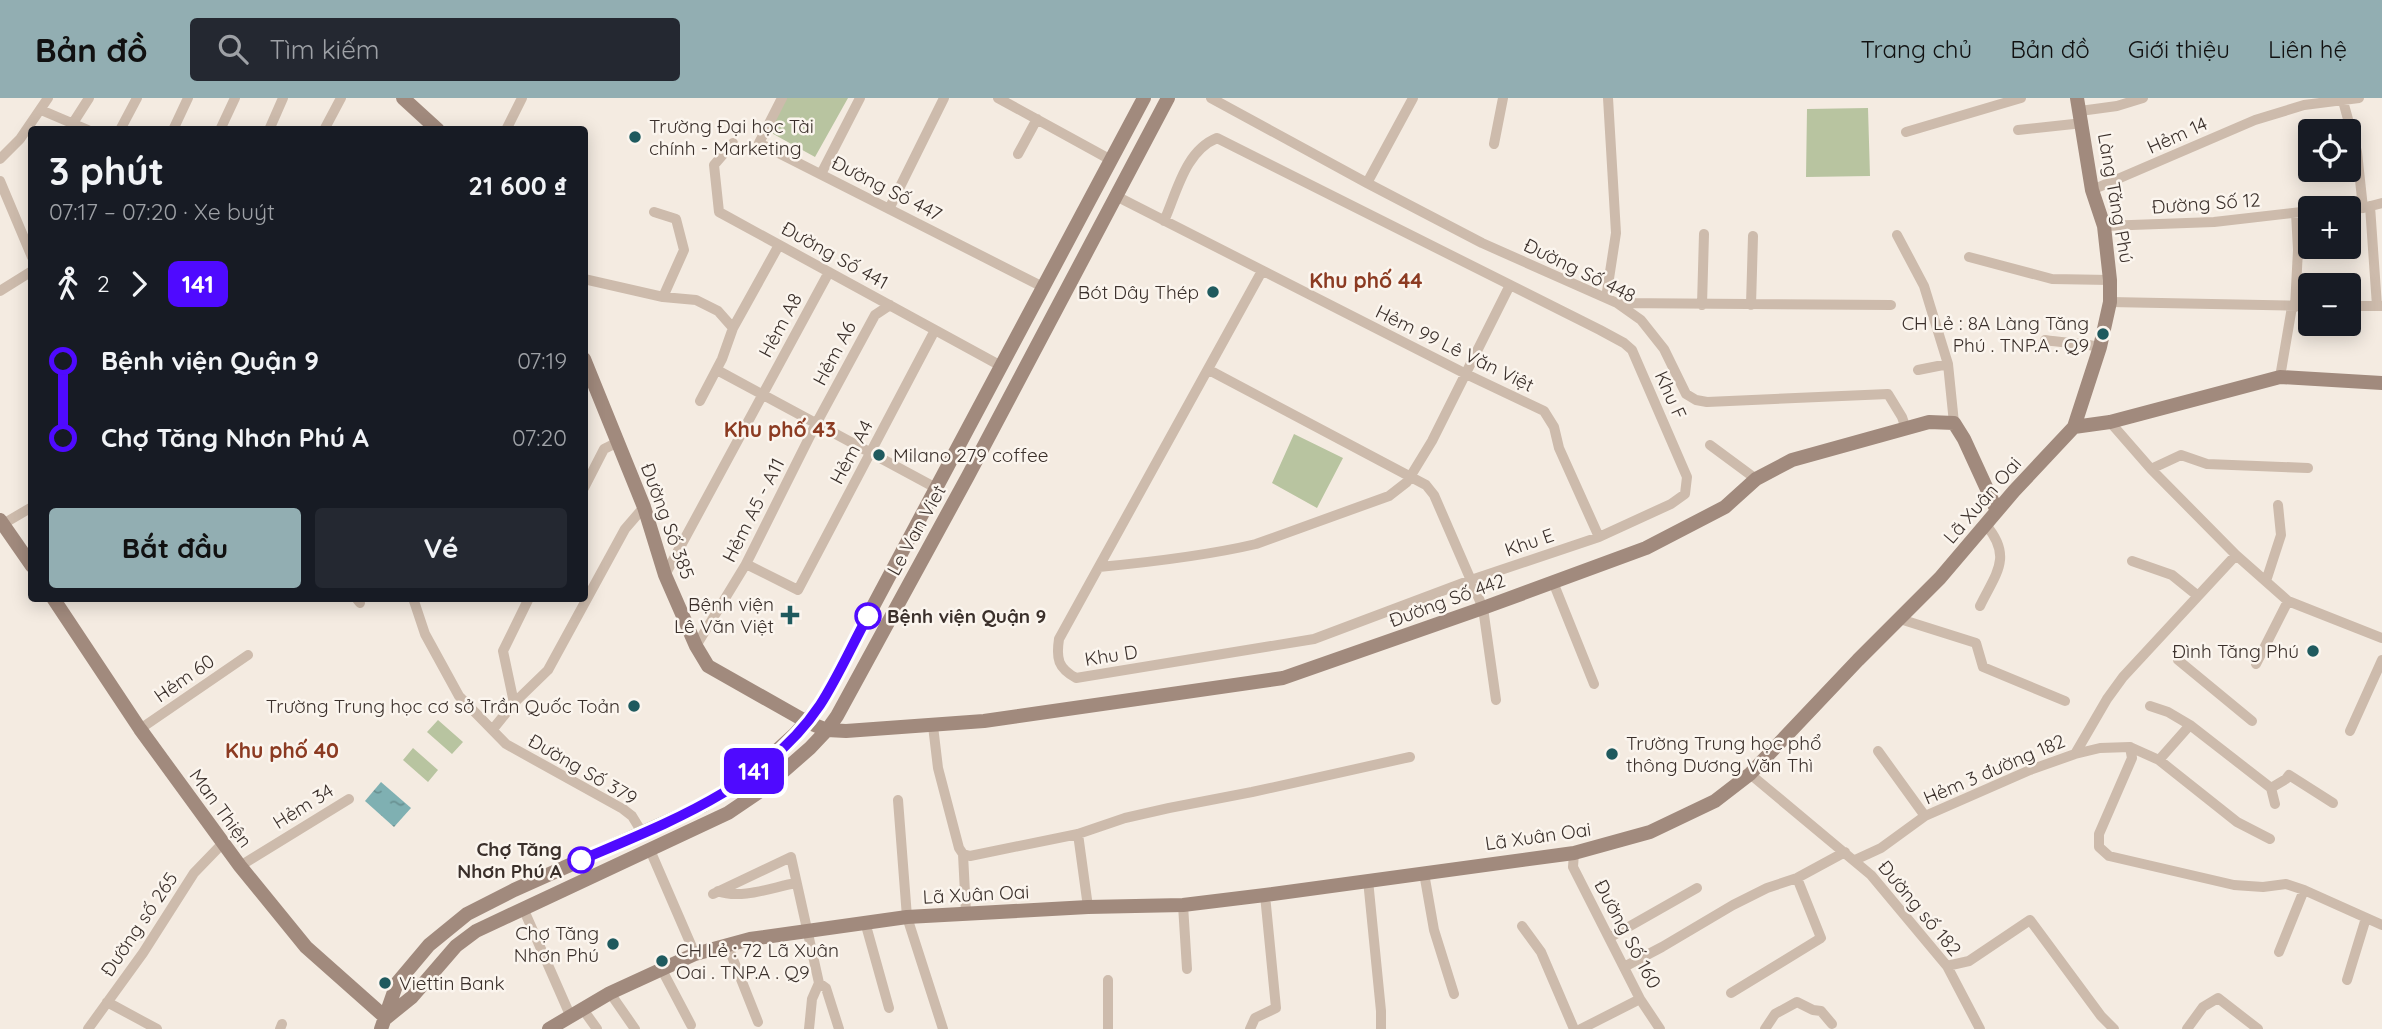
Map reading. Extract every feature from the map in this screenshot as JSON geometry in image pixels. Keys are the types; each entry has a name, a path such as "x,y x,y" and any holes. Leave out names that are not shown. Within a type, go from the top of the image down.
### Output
{"main road":[{"path":"403,98 434,126"},
{"path":"1144,98 1166,103"},
{"name":"Le Van Viet","path":"383,1023 397,983 429,945 467,914 514,890 704,805 741,781 779,750 807,722 821,704 1144,98"},
{"name":"Le Van Viet","path":"383,1023 412,997 456,946 476,931 728,813 771,781 827,730 956,499 1166,103"},
{"name":"Làng Tăng Phú","path":"2074,427 2100,347 2110,302 2104,226 2092,190 2080,111"},
{"path":"1111,160 1130,170"},
{"name":"Đường Số 385","path":"588,369 644,507 665,575 696,646 708,666 807,722 827,730"},
{"path":"2074,427 2110,422 2280,377 2382,383"},
{"name":"Đường Số 442","path":"827,730 984,721 1283,678 1646,548 1726,507 1756,479 1792,460 1929,422 1954,423"},
{"path":"1954,423 1997,511"},
{"name":"Lã Xuân Oai","path":"549,1029 610,993 695,954 750,939 907,917 1088,907 1183,905 1574,853 1650,832 1715,802 1750,774 1900,619 2074,427"},
{"path":"936,488 956,499"},
{"path":"2,522 28,560"},
{"name":"Man Thiện","path":"56,602 140,729 240,866 306,947 383,1023"},
{"path":"643,834 650,850"},
{"path":"514,890 523,908"}],"street":[{"path":"29,126 48,98"},
{"path":"73,123 89,98"},
{"path":"122,126 137,98"},
{"path":"175,126 188,98"},
{"path":"222,126 235,98"},
{"path":"271,126 283,98"},
{"path":"326,126 341,98"},
{"path":"508,126 522,98"},
{"name":"Đường Số 447","path":"782,98 759,143 1043,287"},
{"path":"821,174 860,98"},
{"path":"889,209 944,98"},
{"path":"999,98 1111,160"},
{"name":"Đường Số 448","path":"1211,98 1482,243 1617,303 1641,320 1664,349 1686,394 1696,400 1707,402 1888,394 1906,429"},
{"path":"1367,183 1413,98"},
{"path":"1606,298 1616,233 1608,98"},
{"path":"1906,132 2021,98"},
{"path":"2018,130 2080,111 2118,106 2143,98"},
{"path":"1494,144 1500,99"},
{"path":"2350,99 2357,152 2372,206 2379,306 2361,306"},
{"name":"Hẻm 14","path":"2092,190 2255,120 2304,105 2350,99"},
{"path":"41,110 80,126"},
{"path":"1018,154 1037,119"},
{"path":"0,159 28,128"},
{"name":"Khu F","path":"1164,221 1191,157 1205,142 1217,138 1625,343 1632,350 1687,477 1685,494 1679,500 1598,537"},
{"name":"Đường Số 441","path":"733,143 714,165 719,212 1001,366"},
{"path":"0,181 28,248"},
{"name":"Hẻm 99 Lê Văn Việt","path":"1116,196 1544,411 1554,427 1559,448 1598,537"},
{"path":"654,212 676,219 684,250 663,297"},
{"path":"2280,377 2294,307 2298,250 2296,213"},
{"name":"Đường Số 12","path":"2104,226 2214,222 2296,213"},
{"path":"1702,305 1704,234"},
{"path":"1897,235 1924,286 1948,364 1954,423"},
{"path":"1751,305 1752,236"},
{"path":"700,401 718,370 733,328 779,245"},
{"path":"1969,257 2052,279 2110,280"},
{"path":"1099,567 1262,271"},
{"name":"Hẻm A8","path":"665,575 829,272"},
{"path":"0,291 28,274"},
{"path":"588,280 663,297 695,300 718,311 733,328"},
{"path":"1099,567 1155,562 1256,544 1389,496 1407,482 1432,441 1510,285"},
{"path":"2110,302 2298,307"},
{"path":"1617,303 1891,306"},
{"name":"Hẻm A6","path":"816,424 875,315 890,305"},
{"name":"Hẻm A4","path":"746,564 798,590 935,330"},
{"path":"2045,340 2100,347"},
{"path":"1918,370 1948,364"},
{"path":"718,370 936,488"},
{"path":"1209,370 1426,485 1434,495 1483,608 1496,700"},
{"path":"2110,422 2151,469 2236,555 2288,601 2382,638"},
{"name":"Hẻm A5 - A11","path":"696,646 746,564 816,424"},
{"path":"588,480 604,449 618,442"},
{"path":"1710,445 1756,479"},
{"path":"2151,469 2181,455 2207,464 2308,468"},
{"path":"2266,581 2281,536 2278,505"},
{"path":"588,597 625,529 644,507"},
{"path":"2,522 28,509"},
{"path":"1980,606 2001,562 1996,537 1986,525"},
{"name":"Khu E","path":"1471,580 1598,537"},
{"path":"2075,754 2123,677 2236,555"},
{"path":"2132,561 2172,575 2198,596"},
{"name":"Khu D","path":"1099,567 1059,639 1058,660 1062,668 1076,678 1304,642 1471,580"},
{"path":"1553,582 1594,684"},
{"path":"2256,664 2288,601"},
{"name":"Đường Số 379","path":"414,602 425,634 459,696 513,749 623,809 632,816 643,834"},
{"path":"514,703 503,651 527,602"},
{"path":"493,729 514,703 548,670 585,602"},
{"path":"1900,619 1976,643 1983,667 2065,701"},
{"name":"Hẻm 60","path":"140,729 248,655"},
{"path":"2178,660 2252,722"},
{"path":"2350,731 2382,660"},
{"path":"2150,706 2168,712 2190,725 2271,788 2275,804"},
{"path":"2159,760 2190,725"},
{"path":"933,726 938,768 959,848 963,854 966,913"},
{"path":"2130,747 2159,760 2238,822 2270,839"},
{"path":"2130,747 2132,758 2099,834 2099,847 2109,856 2234,885 2263,887 2286,884 2382,925"},
{"name":"Hẻm 3 đường 182","path":"1855,860 1881,848 1925,816 2030,770 2100,748 2130,747"},
{"path":"1878,751 1925,816"},
{"path":"963,854 970,856 1078,834 1125,818 1410,757"},
{"path":"1624,967 1733,905 1767,888 1797,878 1845,852 1750,774"},
{"path":"2271,788 2289,775 2333,803"},
{"name":"Hẻm 34","path":"240,866 349,799"},
{"path":"898,800 907,917 943,1029"},
{"path":"1078,834 1088,907"},
{"name":"Đường số 265","path":"88,1029 143,953 194,873 223,843"},
{"path":"650,850 695,954"},
{"name":"Đường số 182","path":"1845,852 1871,875 1947,966 1980,1029"},
{"name":"Đường Số 160","path":"1574,853 1573,867 1640,999 1660,1029"},
{"path":"796,883 727,895 715,893 791,857 819,983 812,999 809,1029"},
{"path":"1424,873 1434,930 1454,994"},
{"path":"1731,993 1821,938 1797,878"},
{"path":"1368,880 1381,1029"},
{"path":"1609,938 1697,888"},
{"path":"2280,952 2304,890"},
{"path":"1250,1029 1255,1018 1276,1008 1265,895"},
{"path":"1183,905 1187,969"},
{"path":"523,908 576,1012 597,1029"},
{"path":"2347,980 2366,918"},
{"path":"1947,966 1969,961 2030,920 2101,1016 2114,1029"},
{"path":"865,922 889,1008"},
{"path":"1522,926 1541,952 1574,1029"},
{"path":"727,944 758,1022"},
{"path":"662,970 691,1025"},
{"path":"1108,980 1108,1029"},
{"path":"819,983 826,988 839,1029"},
{"path":"610,993 635,1029"},
{"path":"2187,1029 2203,1007 2218,998 2258,1029"},
{"path":"1581,1029 1640,999"},
{"path":"107,1002 157,1029"},
{"path":"1765,1029 1775,1014 1797,1002 1821,1011 1832,1024"}],"green space":[{"path":"784,98 848,98 815,157 766,130"},
{"path":"1868,108 1870,176 1806,177 1807,109"},
{"path":"1294,434 1343,458 1317,508 1272,483"},
{"path":"438,720 463,742 452,754 427,732"},
{"path":"413,748 438,770 428,782 403,760"}],"water":[{"path":"381,782 411,808 394,827 365,801"}],"bus line":[{"name":"141","path":"581,860 704,805 752,773 807,722 821,704 868,616"}],"place":[{"name":"Trường Đại học Tài chính - Marketing","path":"635,137"},
{"name":"Bót Dây Thép","path":"1213,292"},
{"name":"CH Lẻ : 8A Làng Tăng Phú . TNP.A . Q9","path":"2103,334"},
{"name":"Milano 279 coffee","path":"879,455"},
{"name":"Bệnh viện Lê Văn Việt","path":"790,615"},
{"name":"Bệnh viện Quận 9","path":"868,616"},
{"name":"Đình Tăng Phú","path":"2313,651"},
{"name":"Trường Trung học cơ sở Trần Quốc Toản","path":"634,706"},
{"name":"Trường Trung học phổ thông Dương Văn Thì","path":"1612,754"},
{"name":"Chợ Tăng Nhơn Phú A","path":"581,860"},
{"name":"Chợ Tăng Nhơn Phú","path":"613,944"},
{"name":"CH Lẻ : 72 Lã Xuân Oai . TNP.A . Q9","path":"662,961"},
{"name":"Viettin Bank","path":"385,983"}],"district":[{"name":"Khu phố 44","path":"1366,280"},
{"name":"Khu phố 43","path":"780,429"},
{"name":"Khu phố 40","path":"282,750"}]}
